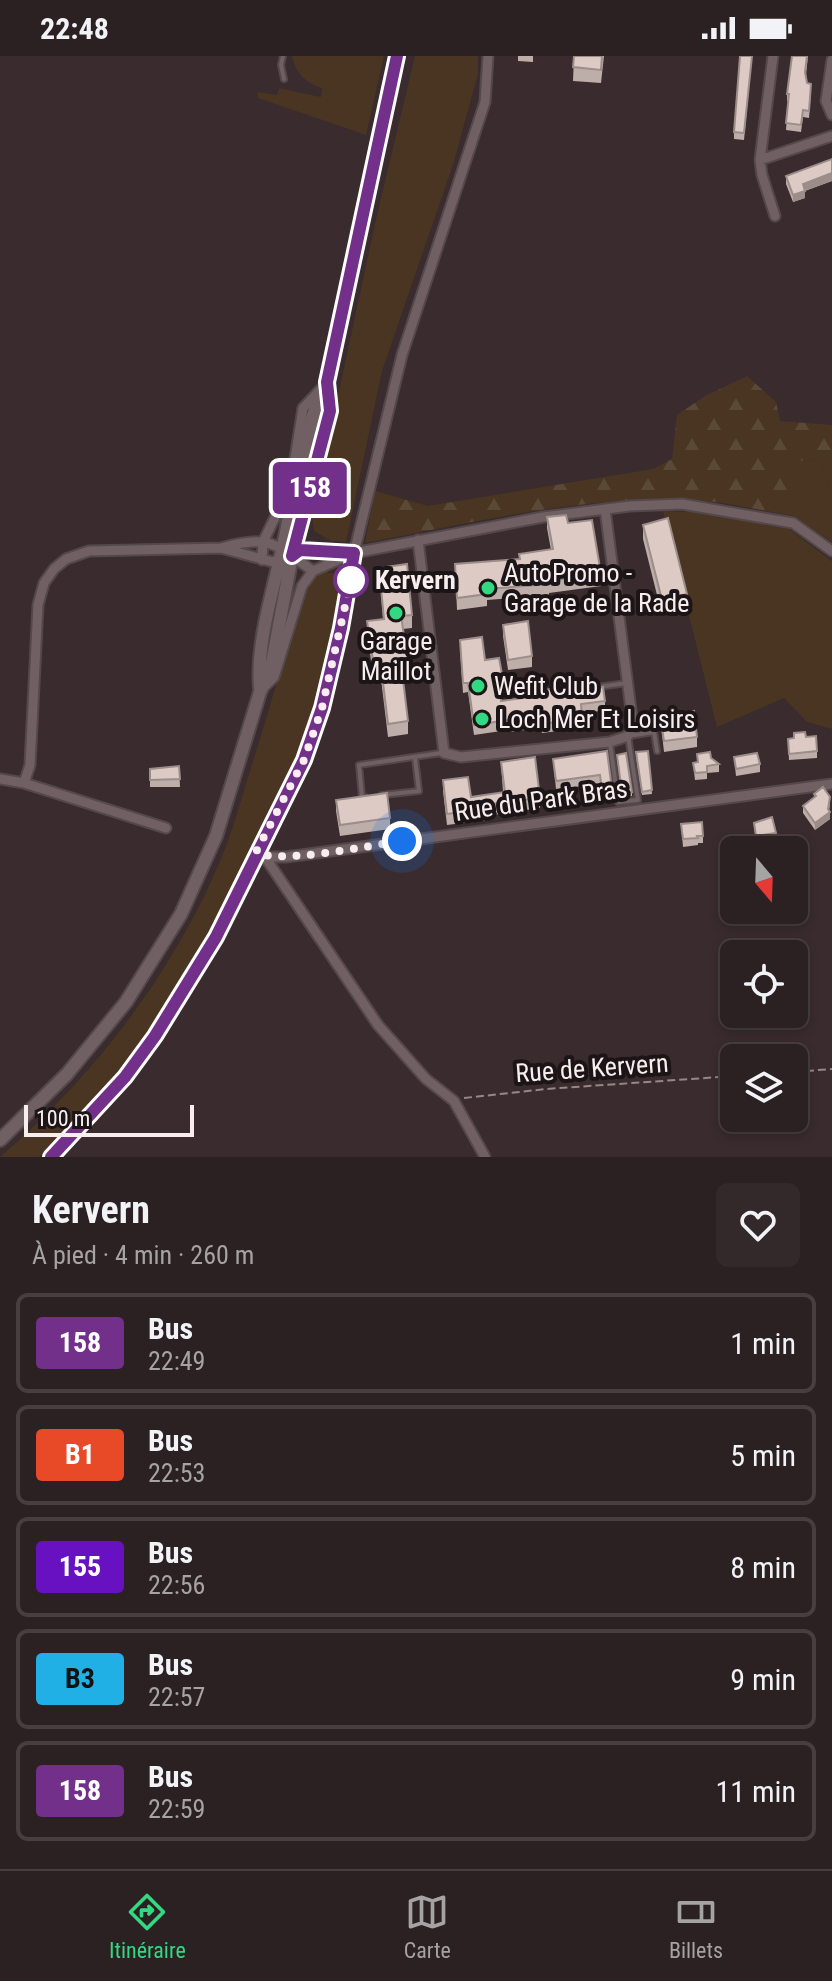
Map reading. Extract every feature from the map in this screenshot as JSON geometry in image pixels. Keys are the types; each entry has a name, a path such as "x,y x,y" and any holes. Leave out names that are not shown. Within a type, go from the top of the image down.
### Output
{"main road":[{"path":"0,1140 67,1074 126,1002 181,914 216,836 260,692 258,667 285,555 313,409 327,382 397,56"}],"street":[{"path":"51,1157 125,1077 155,1036 216,937 260,855 304,760 322,708 341,628 354,553 402,355 485,102 488,56"},
{"path":"773,56 760,160 775,216"},
{"path":"832,60 826,101 832,115"},
{"path":"760,160 832,136"},
{"path":"262,560 263,542 284,499 294,465 303,408 327,382"},
{"path":"260,692 274,677 302,586 313,571 354,553 543,517 682,504 793,523 832,551"},
{"path":"418,540 444,753 461,757 610,742 628,736 633,725 605,509"},
{"path":"24,783 30,765 38,605 44,583 66,559 89,551 221,548 239,542 263,542 313,571"},
{"path":"221,548 273,562 300,550 354,553"},
{"path":"0,779 24,783 166,828"},
{"name":"Rue du Park Bras","path":"260,855 286,857 832,784"},
{"path":"260,855 378,1025 426,1079 454,1101 485,1157"}],"lane":[{"path":"283,56 284,79"},
{"path":"568,691 629,682"},
{"path":"610,742 618,802 638,800 628,736 654,732 657,751"},
{"path":"415,758 419,791 362,797 359,765 444,753"}],"path":[{"path":"808,1071 832,1069"},
{"name":"Rue de Kervern","path":"454,1101 470,1096 546,1089 720,1077"}],"green space":[{"path":"292,56 384,56 366,135 258,98 258,92 277,95 279,88 321,97 322,88 302,76"},
{"path":"415,56 478,56 478,74 453,165 382,371 346,542 331,541 314,531 312,517 376,219"},
{"path":"747,376 776,402 780,421 832,425 832,494 820,458 794,462 794,516 704,501 609,502 527,512 365,543 375,491 428,506 653,469 672,459 677,415 705,396"},
{"path":"820,458 832,494 832,542 794,516 794,462"},
{"path":"663,511 693,512 789,529 832,561 832,729 807,722 784,698 717,727"},
{"path":"323,572 340,574 343,585 309,730 208,939 157,1021 112,1082 39,1157 0,1157 67,1093 127,1022 154,984 201,903 228,840 303,593"}],"building":[{"path":"574,56 602,56 601,70 573,67"},
{"path":"740,56 752,56 744,133 734,132"},
{"path":"792,56 807,56 805,72 807,83 811,84 809,111 803,110 801,125 786,123"},
{"path":"832,159 832,173 803,184 805,191 793,195 786,176"},
{"path":"566,515 568,523 592,520 601,574 548,581 549,584 487,589 487,594 457,598 455,564 520,559 519,554 553,549 547,517"},
{"path":"668,518 687,594 662,600 643,525"},
{"path":"407,564 412,615 401,616 408,662 401,663 408,721 388,724 381,666 374,667 367,621 384,619 379,568"},
{"path":"528,621 532,656 508,660 503,625"},
{"path":"482,637 485,660 499,658 501,701 538,696 537,691 578,685 579,691 603,687 605,701 581,704 582,718 542,724 541,718 474,725 468,683 463,683 460,640"},
{"path":"694,711 697,737 664,741 660,716"},
{"path":"805,732 806,737 816,736 817,751 789,754 788,739 794,738 794,733"},
{"path":"607,751 612,790 602,791 600,775 556,781 553,759"},
{"path":"648,751 652,790 642,792 636,752"},
{"path":"710,752 711,758 719,764 707,766 707,772 695,773 693,763 698,762 697,754"},
{"path":"626,753 632,792 622,793 617,755"},
{"path":"757,753 760,764 736,769 734,757"},
{"path":"535,757 540,798 447,814 443,780 468,777 471,797 505,792 501,762"},
{"path":"179,766 180,779 150,780 150,769"},
{"path":"823,787 830,797 830,812 815,823 803,806"},
{"path":"387,793 390,818 340,825 336,800"},
{"path":"772,817 776,833 756,836 754,823"},
{"path":"702,822 703,836 683,839 681,824"}],"bus line":[{"name":"158","path":"51,1157 125,1077 196,973 304,760 322,708 341,628 354,553 300,550 292,556 330,411 327,382 397,56"}],"place":[{"name":"Kervern","path":"351,580"},
{"name":"AutoPromo - Garage de la Rade","path":"488,588"},
{"name":"Garage Maillot","path":"396,613"},
{"name":"Wefit Club","path":"478,686"},
{"name":"Loch Mer Et Loisirs","path":"482,719"}],"route":[{"path":"351,580 322,708 304,760 256,852 265,857 286,857 402,841"}]}
